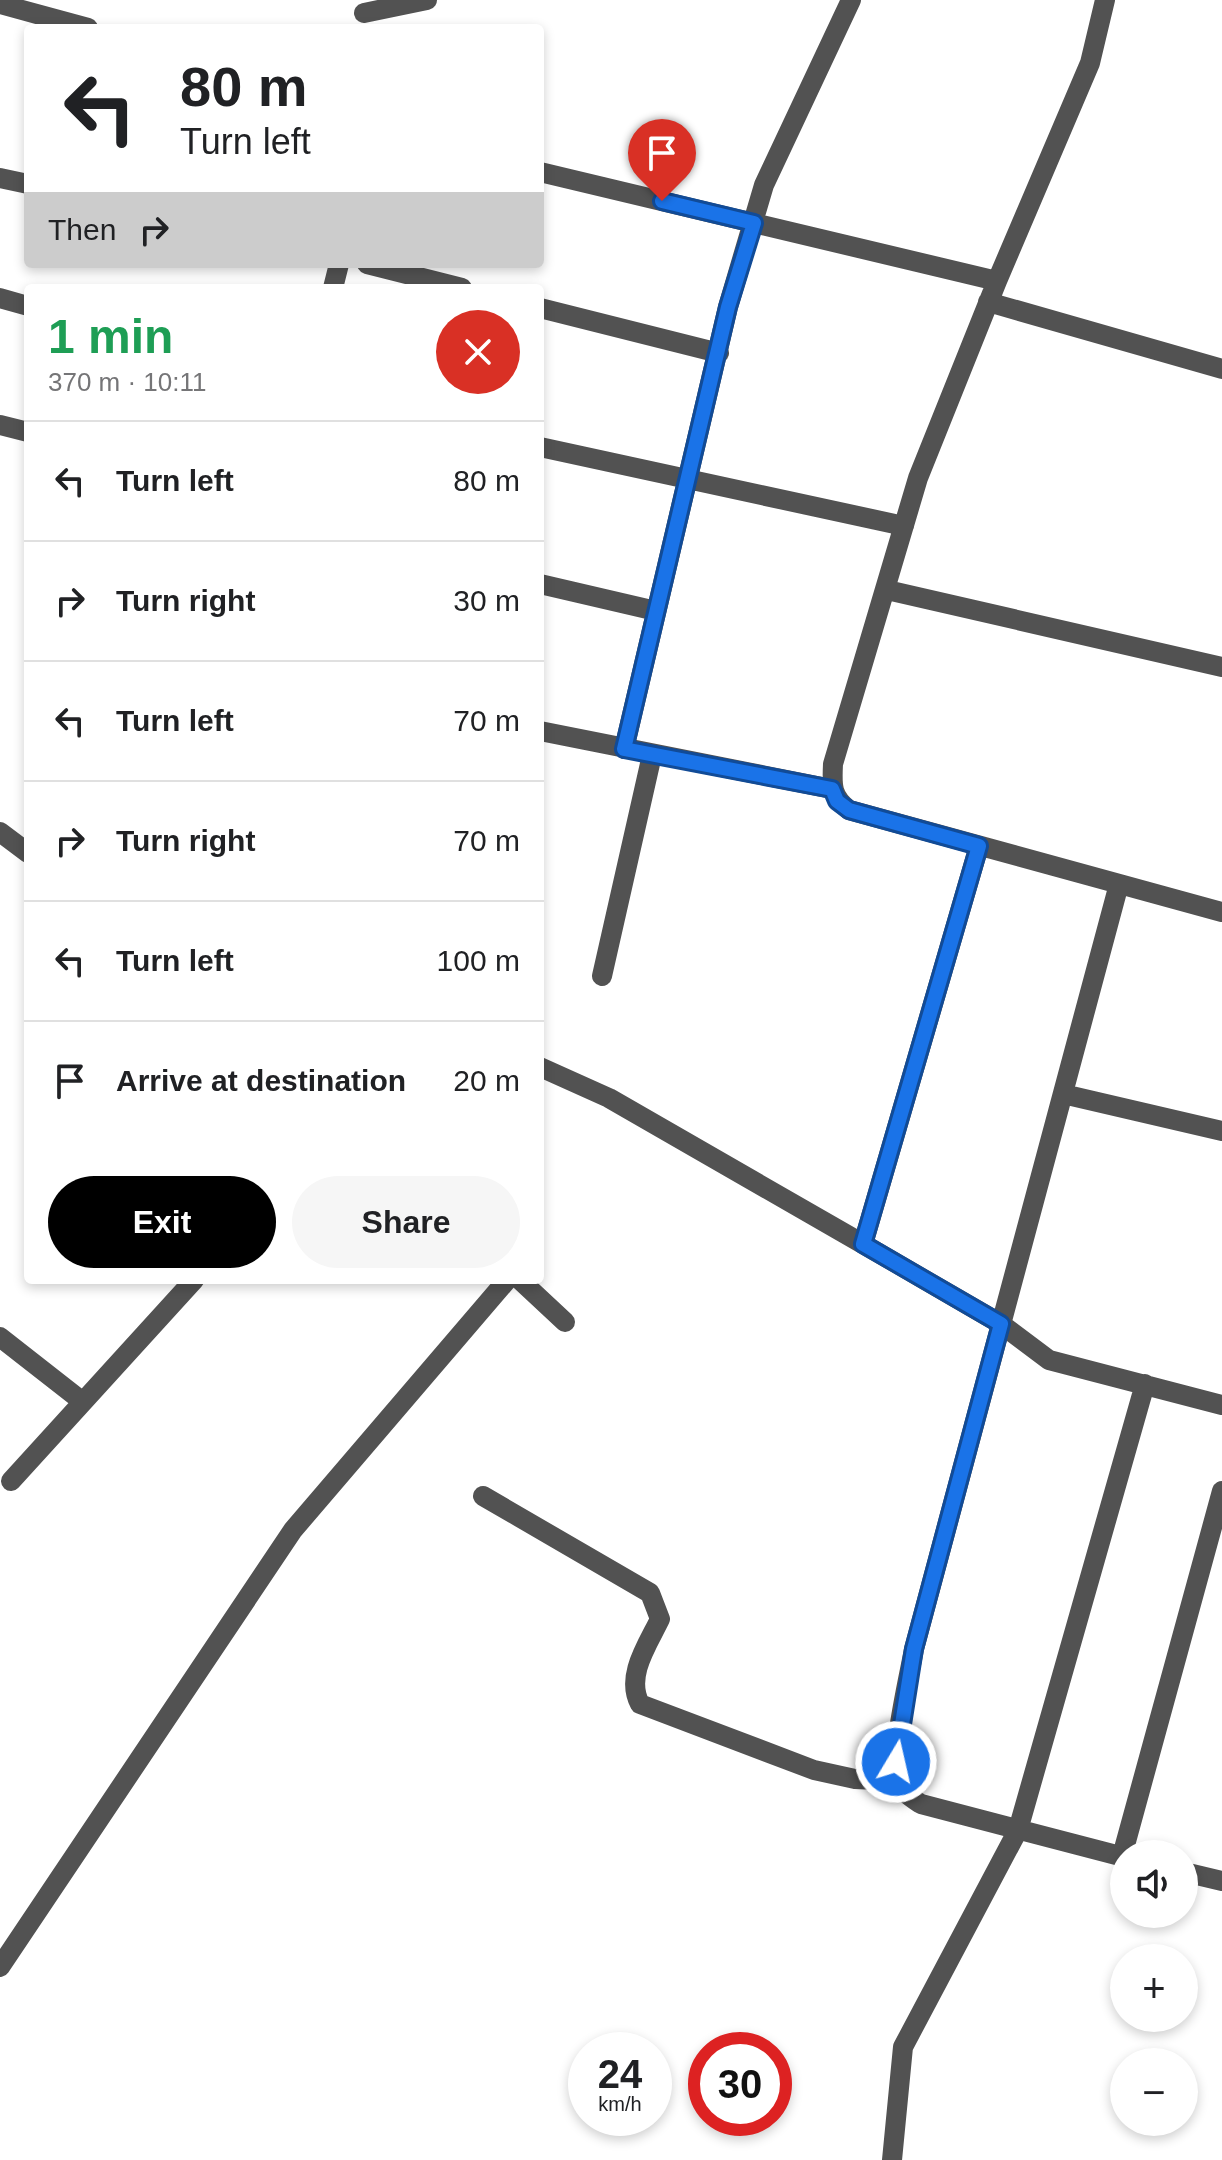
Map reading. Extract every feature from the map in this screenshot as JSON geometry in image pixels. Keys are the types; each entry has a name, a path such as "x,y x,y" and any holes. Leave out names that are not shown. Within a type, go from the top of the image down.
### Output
{"street":[{"path":"363,14 427,0"},
{"path":"624,749 728,307 764,185 851,0"},
{"path":"1105,0 1090,63 988,302 918,478 833,764 832,789 837,801 849,810 1222,912"},
{"path":"1,2 75,24"},
{"path":"544,173 997,281"},
{"path":"0,178 24,183"},
{"path":"383,268 446,284"},
{"path":"0,298 24,305"},
{"path":"988,302 1222,369"},
{"path":"544,309 719,353"},
{"path":"0,425 24,431"},
{"path":"544,448 904,526"},
{"path":"544,585 656,611"},
{"path":"887,590 1222,667"},
{"path":"544,732 832,789"},
{"path":"602,976 652,755"},
{"path":"0,832 24,850"},
{"path":"863,1244 979,846"},
{"path":"1110,1853 921,1804 907,1795 898,1781 896,1762 914,1649 1119,884"},
{"path":"544,1069 609,1098 863,1244 1001,1324 1049,1360 1222,1405"},
{"path":"1063,1094 1222,1131"},
{"path":"11,1481 190,1284"},
{"path":"0,1967 293,1530 504,1284"},
{"path":"524,1284 565,1322"},
{"path":"0,1337 83,1402"},
{"path":"892,2160 903,2047 1018,1830 1145,1384"},
{"path":"1127,1840 1222,1491"},
{"path":"483,1496 650,1593 660,1619 635,1675 635,1695 640,1704 814,1770 855,1779 898,1781"},
{"path":"1198,1875 1222,1881"}],"route":[{"path":"662,201 754,223 728,307 624,749 832,789 837,801 849,810 979,846 863,1244 1001,1324 914,1649 896,1762"}]}
